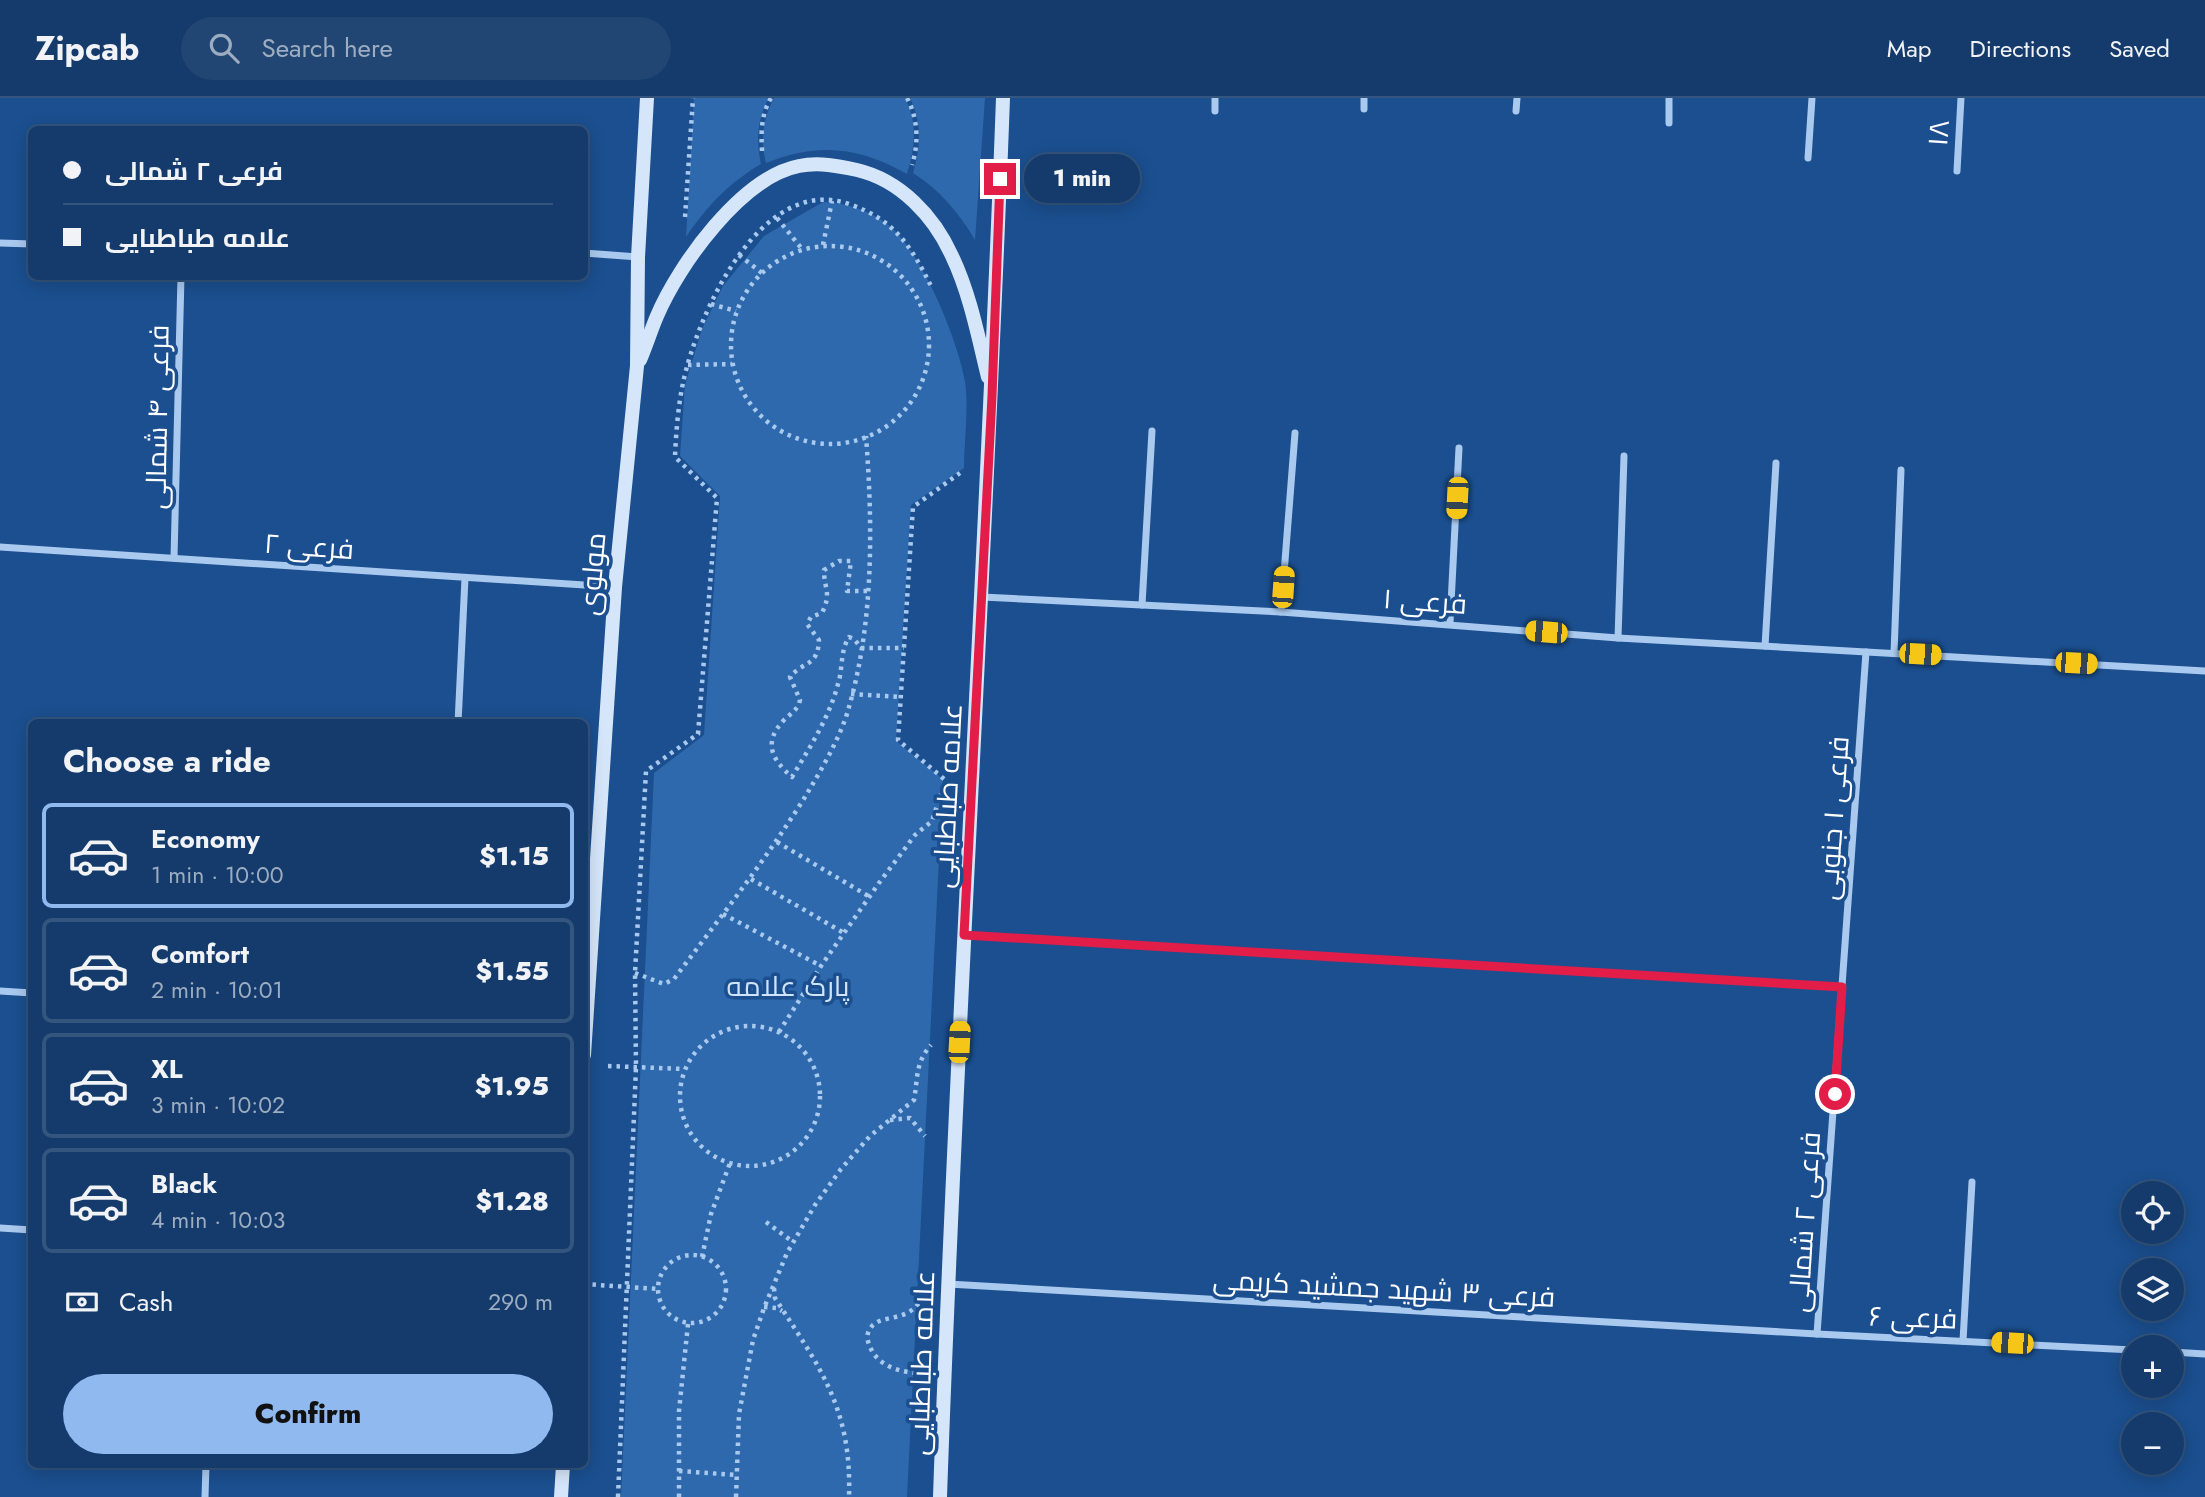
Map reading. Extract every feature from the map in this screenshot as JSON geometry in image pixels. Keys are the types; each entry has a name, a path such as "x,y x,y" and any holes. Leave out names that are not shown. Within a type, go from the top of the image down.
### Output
{"street":[{"name":"مولوی","path":"588,993 614,587 637,369 638,257 648,98"},
{"name":"علامه طباطبایی","path":"940,1497 964,935 992,396 1003,98"},
{"path":"1215,98 1215,111"},
{"path":"1364,98 1364,109"},
{"path":"1516,111 1517,98"},
{"path":"1668,123 1669,98"},
{"path":"1808,158 1812,98"},
{"name":"۱۸","path":"1957,171 1961,98"},
{"path":"637,369 671,290 706,237 733,204 769,179 798,166 832,164 871,173 922,207 952,254 971,306 992,396"},
{"path":"0,243 28,244"},
{"path":"588,253 638,257"},
{"name":"فرعی ۴ شمالی","path":"174,558 181,280"},
{"path":"1142,605 1152,432"},
{"path":"1282,612 1294,433"},
{"path":"1450,624 1459,448"},
{"path":"1618,638 1624,456"},
{"path":"1765,646 1776,463"},
{"path":"1894,653 1901,470"},
{"name":"فرعی ۲","path":"0,547 614,587"},
{"path":"458,719 465,578"},
{"name":"فرعی ۱","path":"982,597 1282,612 1618,638 2205,671"},
{"name":"فرعی ۱ جنوبی","path":"1842,987 1866,652"},
{"path":"964,935 1842,987"},
{"name":"فرعی ۲ شمالی","path":"1817,1335 1842,987"},
{"path":"0,991 28,993"},
{"path":"1963,1340 1972,1182"},
{"path":"0,1228 28,1230"},
{"name":"فرعی ۳ شهید جمشید کریمی","path":"948,1284 1817,1335"},
{"name":"فرعی ۶","path":"1817,1335 2121,1349"},
{"path":"2184,1353 2205,1354"},
{"path":"205,1497 206,1468"},
{"path":"561,1497 563,1468"}],"path":[{"path":"684,229 692,98"},
{"path":"762,152 763,120 771,98"},
{"path":"907,98 916,129 916,151 908,175"},
{"path":"823,245 832,201"},
{"path":"618,1497 636,1067 635,973 646,771 698,734 716,498 675,457 682,384 700,328 720,285 739,255 766,225 803,203 842,202 875,214 893,227 917,261 936,295"},
{"path":"777,218 802,249"},
{"path":"823,245 866,251 894,268 915,292 928,322 930,354 922,386 904,413 877,433 845,444 812,443 780,432 754,411 737,382 732,364 730,350 736,311 749,286 773,263 802,249 823,245"},
{"path":"739,255 762,273"},
{"path":"711,304 736,311"},
{"path":"688,365 732,364"},
{"path":"635,973 664,984 674,979 777,842 821,771 845,718 861,648 867,591 870,511 866,436"},
{"path":"942,813 944,779 898,740 913,507 966,468"},
{"path":"861,648 849,637 845,644 839,682 825,721 792,776 774,759 771,740 774,732 799,704 800,700 790,677 796,670 809,665 818,651 819,640 807,624 811,617 822,613 829,599 824,585 824,570 839,561 851,561 847,591 867,591"},
{"path":"861,648 904,648"},
{"path":"851,694 901,697"},
{"path":"779,1032 870,897 915,835 932,821 943,786"},
{"path":"777,842 870,897"},
{"path":"751,879 844,933"},
{"path":"723,914 821,966"},
{"path":"744,1026 769,1028 779,1032 791,1038 808,1055 818,1077 821,1101 815,1125 802,1145 783,1158 762,1166 740,1166 718,1159 699,1146 687,1128 680,1107 680,1084 684,1069 701,1045 721,1032 744,1026"},
{"path":"736,1497 742,1394 753,1340 793,1242 841,1169 870,1136 914,1100 919,1062 932,1044 931,1057"},
{"path":"636,1067 684,1069"},
{"path":"889,1120 910,1118 925,1134 928,1144 928,1131"},
{"path":"702,1256 711,1214 730,1163"},
{"path":"766,1222 793,1242"},
{"path":"680,1256 702,1256 712,1261 725,1279 724,1302 710,1318 699,1323 688,1324 667,1314 660,1304 658,1289 663,1271 670,1262 680,1256"},
{"path":"588,1284 658,1289"},
{"path":"774,1287 775,1298 821,1369 843,1422 849,1460 849,1497"},
{"path":"918,1361 918,1373 893,1370 877,1357 867,1337 868,1331 877,1322 910,1314 921,1300 920,1312"},
{"path":"764,1308 777,1308 789,1317"},
{"path":"679,1497 678,1411 688,1324"},
{"path":"678,1471 736,1475"}],"green space":[{"path":"694,98 769,98 759,130 761,164 719,196 686,237"},
{"path":"774,98 905,98 912,117 914,136 907,174 872,158 838,150 804,152 766,163 764,130"},
{"path":"910,98 985,98 975,240 948,203 913,173 919,135 917,117"},
{"name":"پارک علامه","path":"823,202 850,206 868,213 885,222 904,241 927,278 947,322 961,364 966,392 964,468 911,505 896,741 943,779 907,1497 621,1497 654,773 704,735 720,496 680,456 685,385 702,329 723,286 764,236"}],"route":[{"path":"1000,179 992,396 964,935 1842,987 1835,1094"}]}
